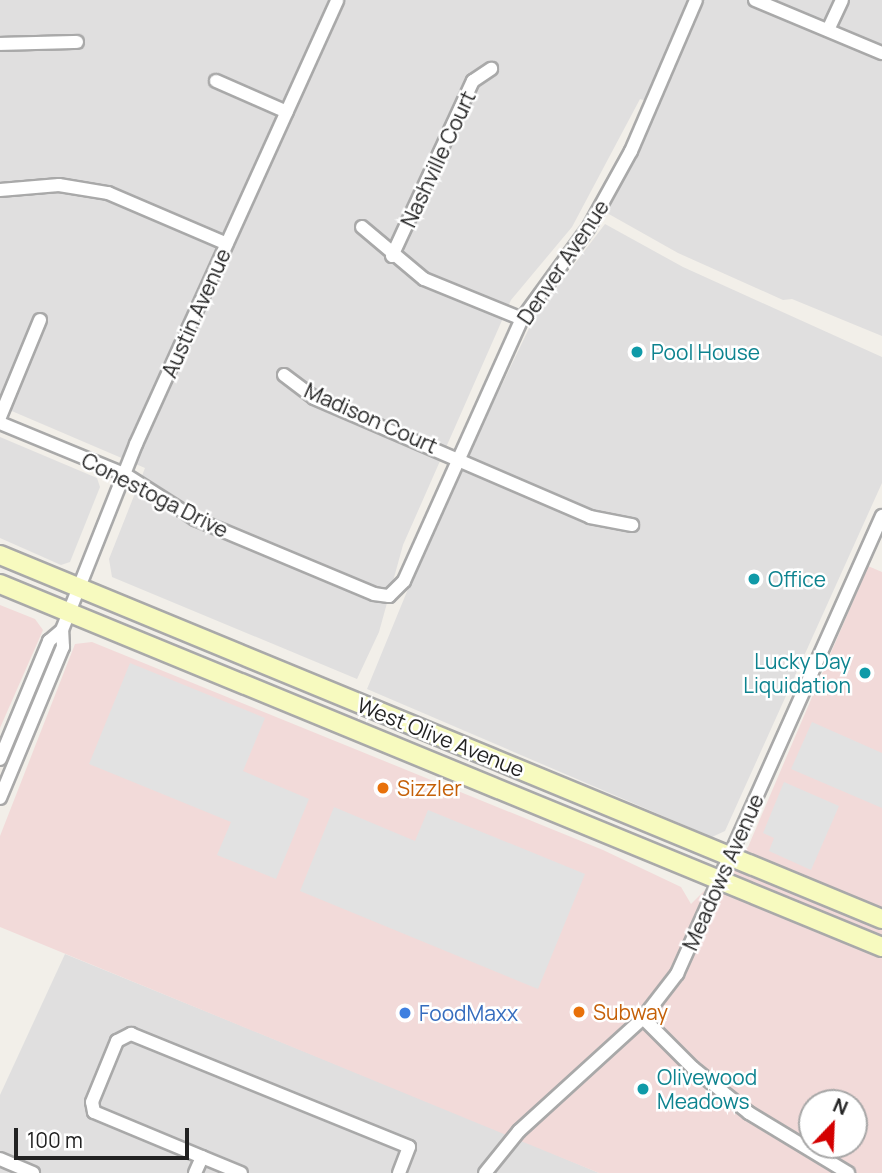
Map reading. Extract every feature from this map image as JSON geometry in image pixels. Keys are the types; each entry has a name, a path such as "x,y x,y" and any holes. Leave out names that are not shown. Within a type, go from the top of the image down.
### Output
{"main road":[{"name":"West Olive Avenue","path":"0,555 882,919"},
{"name":"West Olive Avenue","path":"0,584 66,622 720,879 882,947"}],"street":[{"name":"Austin Avenue","path":"0,798 6,767 63,647 66,622 125,475 337,0"},
{"name":"Denver Avenue","path":"389,596 404,582 522,319 589,227 621,169 696,0"},
{"path":"755,0 882,53"},
{"path":"828,30 842,0"},
{"path":"0,44 77,42"},
{"name":"Nashville Court","path":"392,256 473,81 491,69"},
{"path":"216,81 287,113"},
{"path":"0,190 59,185 108,193 227,244"},
{"path":"362,227 392,256 424,279 522,319"},
{"path":"0,417 40,320"},
{"name":"Madison Court","path":"284,375 314,398 460,457 590,517 632,525"},
{"name":"Conestoga Drive","path":"0,423 125,475 195,519 374,594 389,596"},
{"name":"Meadows Avenue","path":"485,1173 519,1131 643,1018 677,974 882,516"},
{"name":"Austin Avenue","path":"0,759 49,641 66,622"},
{"path":"0,779 28,713 26,697"},
{"path":"643,1018 693,1068 749,1113 848,1173"},
{"path":"241,1173 94,1112 92,1102 117,1041 131,1034 409,1147 399,1173"},
{"path":"195,1173 202,1157"},
{"path":"0,1158 33,1173"}],"shaded area":[{"path":"0,0 882,0 882,336 792,299 783,300 678,253 607,213 660,105 640,99 572,227 511,300 403,545 379,632 357,679 112,577 109,559 145,468 0,406"},
{"path":"605,224 683,267 882,357 882,483 725,831 712,837 367,689 433,528 535,316"},
{"path":"0,437 97,478 100,487 70,562 61,565 0,538"},
{"path":"868,566 882,572 882,1173 599,1173 0,927 0,836 75,644 92,642 603,850 681,887 691,904 748,847"},
{"path":"0,605 35,619 43,630 0,728"},
{"path":"130,663 265,718 243,771 309,799 276,879 217,855 231,822 89,764"},
{"path":"812,722 882,753 882,808 791,769"},
{"path":"784,782 839,806 811,870 769,851 774,838 763,833"},
{"path":"334,807 415,841 428,810 585,874 538,989 300,891"},
{"path":"65,954 599,1173 0,1173 0,1095"}],"place":[{"name":"Pool House","path":"637,352"},
{"name":"Office","path":"754,579"},
{"name":"Lucky Day Liquidation","path":"865,673"},
{"name":"Sizzler","path":"383,788"},
{"name":"Subway","path":"579,1012"},
{"name":"FoodMaxx","path":"405,1013"},
{"name":"Olivewood Meadows","path":"643,1089"}]}
